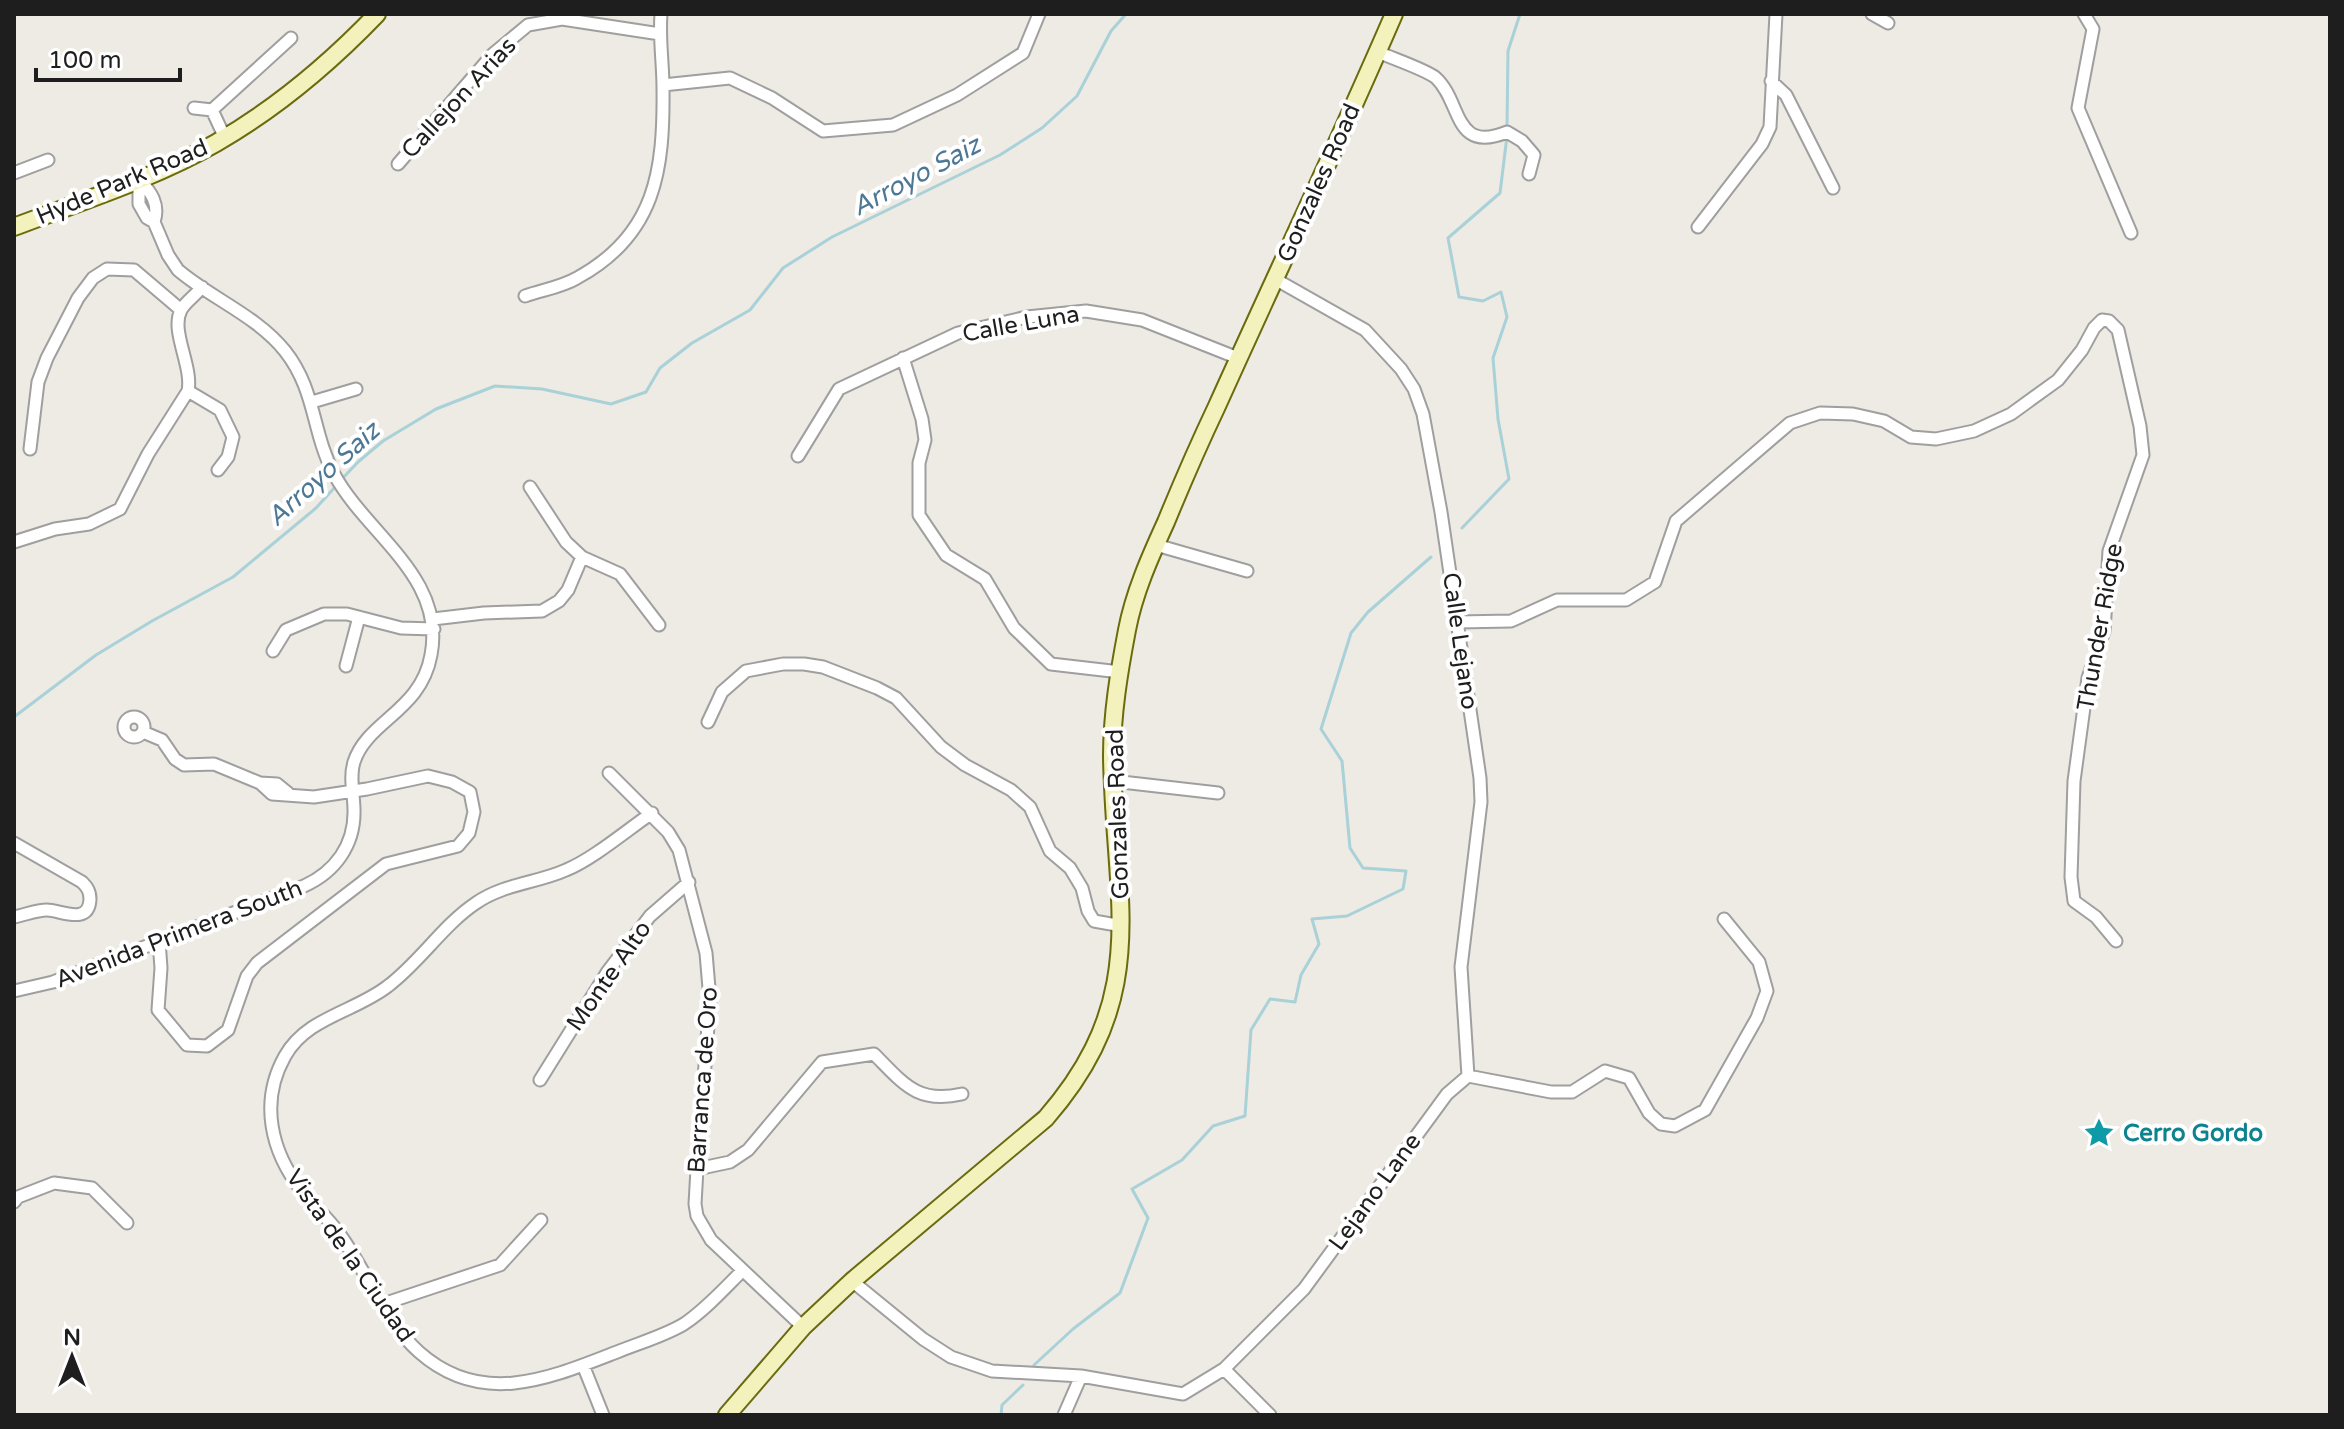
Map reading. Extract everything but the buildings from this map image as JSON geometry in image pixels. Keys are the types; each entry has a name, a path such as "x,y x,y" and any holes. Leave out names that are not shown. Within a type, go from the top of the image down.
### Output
{"street":[{"name":"Hyde Park Road","path":"14,227 139,179 225,138 306,82 377,14"},
{"path":"525,296 575,280 611,257 636,228 654,194 663,147 661,14"},
{"path":"663,85 730,78 772,98 823,131 893,125 957,95 1023,53 1039,14"},
{"name":"Gonzales Road","path":"727,1415 803,1327 852,1281 1046,1118 1067,1095 1096,1044 1110,1009 1120,967 1122,926 1113,781 1113,727 1128,626 1156,545 1394,14"},
{"path":"1698,227 1762,144 1770,127 1776,14"},
{"path":"1872,14 1888,23"},
{"path":"2084,14 2093,29 2078,108 2131,233"},
{"name":"Callejon Arias","path":"398,164 493,54 528,25 562,19 660,34"},
{"path":"194,108 212,110 291,38"},
{"path":"1378,52 1436,78 1459,121 1476,136 1492,138 1507,132 1522,141 1534,155 1529,174"},
{"path":"1771,81 1786,95 1833,188"},
{"path":"212,110 225,138"},
{"path":"14,173 48,160"},
{"path":"139,179 139,204 147,218 154,222 173,263 260,327 279,345 298,371 312,402 325,453 335,476 418,583 433,624"},
{"path":"30,449 38,382 78,298 93,278 107,269 134,270 181,310"},
{"name":"Calle Lejano","path":"1275,279 1365,330 1401,369 1414,389 1426,427 1458,622 1481,802 1461,967 1468,1076"},
{"path":"14,542 55,529 89,524 120,509 148,454 188,391 189,367 179,326 181,310 202,287"},
{"name":"Calle Luna","path":"798,456 839,389 958,333 1027,317 1086,311 1142,320 1238,358"},
{"name":"Thunder Ridge","path":"1458,622 1511,621 1557,600 1626,600 1655,582 1676,521 1790,423 1820,413 1853,414 1884,421 1911,437 1936,439 1974,431 2011,414 2058,380 2082,350 2094,328 2102,320 2109,321 2118,330 2140,426 2143,455 2109,551 2104,631 2088,678 2074,781 2071,877 2074,901 2096,917 2116,941"},
{"path":"903,358 922,419 925,440 919,463 919,515 946,555 985,579 1014,628 1051,664 1120,672"},
{"path":"312,402 356,389"},
{"path":"188,391 220,410 233,437 228,457 218,470"},
{"path":"530,487 558,532 582,557 620,574 659,625"},
{"path":"1156,545 1247,571"},
{"path":"273,651 286,630 309,618 331,613 392,627 433,624 484,613 535,613 547,609 568,590 582,557"},
{"path":"346,666 359,617"},
{"name":"Avenida Primera South","path":"14,991 53,982 304,886 329,871 352,835 353,767 358,752 407,704 423,679 430,660 433,624"},
{"path":"708,722 722,692 746,671 783,664 804,664 823,667 877,688 896,698 941,747 965,765 1011,790 1030,807 1050,851 1070,868 1082,888 1094,921 1122,926"},
{"path":"143,732 162,740 175,759 184,765 214,764 260,783 277,784 288,793 314,797 428,776 452,782 470,792 474,812 469,833 458,846 386,864 264,956 247,976 228,1030 207,1046 187,1045 158,1010 159,941"},
{"name":"Barranca de Oro","path":"609,773 652,813 679,850 706,953 710,985 695,1204 702,1228 742,1271 803,1327"},
{"path":"1113,781 1218,793"},
{"name":"Vista de la Ciudad","path":"652,813 570,869 499,890 474,903 388,987 314,1026 299,1038 286,1054 277,1073 272,1093 272,1133 287,1170 337,1230 383,1304 417,1351 441,1368 468,1378 518,1384 539,1381 583,1365 681,1326 742,1271"},
{"path":"14,843 82,882 90,900 84,911 75,915 46,910 14,917"},
{"name":"Monte Alto","path":"540,1080 608,971 650,916 689,882"},
{"path":"1468,1076 1551,1092 1572,1092 1605,1071 1629,1078 1649,1113 1661,1124 1675,1126 1705,1110 1757,1018 1767,991 1759,962 1724,919"},
{"path":"697,1169 730,1162 748,1150 822,1062 874,1054 919,1094 941,1099 962,1094"},
{"name":"Lejano Lane","path":"852,1281 915,1334 951,1357 992,1371 1081,1376 1183,1394 1224,1369 1304,1289 1447,1094 1468,1076"},
{"path":"14,1202 18,1197 54,1183 92,1188 127,1223"},
{"path":"383,1304 500,1265 541,1220"},
{"path":"583,1365 603,1415"},
{"path":"1224,1369 1270,1415"},
{"path":"1064,1415 1081,1376"}],"waterway":[{"name":"Arroyo Saiz","path":"341,480 383,441 436,409 495,386 542,389 611,404 646,392 660,368 692,343 750,310 783,268 832,237 1000,155 1042,128 1077,96 1111,31 1126,14"},
{"path":"1507,128 1508,51 1520,14"},
{"path":"1462,528 1509,479 1498,419 1493,358 1507,317 1501,292 1483,301 1459,297 1448,238 1500,193 1507,136"},
{"name":"Arroyo Saiz","path":"14,717 96,655 233,577 316,508 336,486"},
{"path":"1034,1365 1073,1329 1120,1293 1148,1218 1132,1189 1182,1160 1213,1126 1245,1116 1251,1030 1270,999 1295,1002 1301,975 1319,944 1312,919 1347,916 1403,889 1406,871 1363,868 1350,848 1342,761 1321,729 1351,633 1368,612 1431,557"},
{"path":"1001,1415 1002,1405 1023,1385"}],"place":[{"name":"Cerro Gordo","path":"2099,1133"}]}
